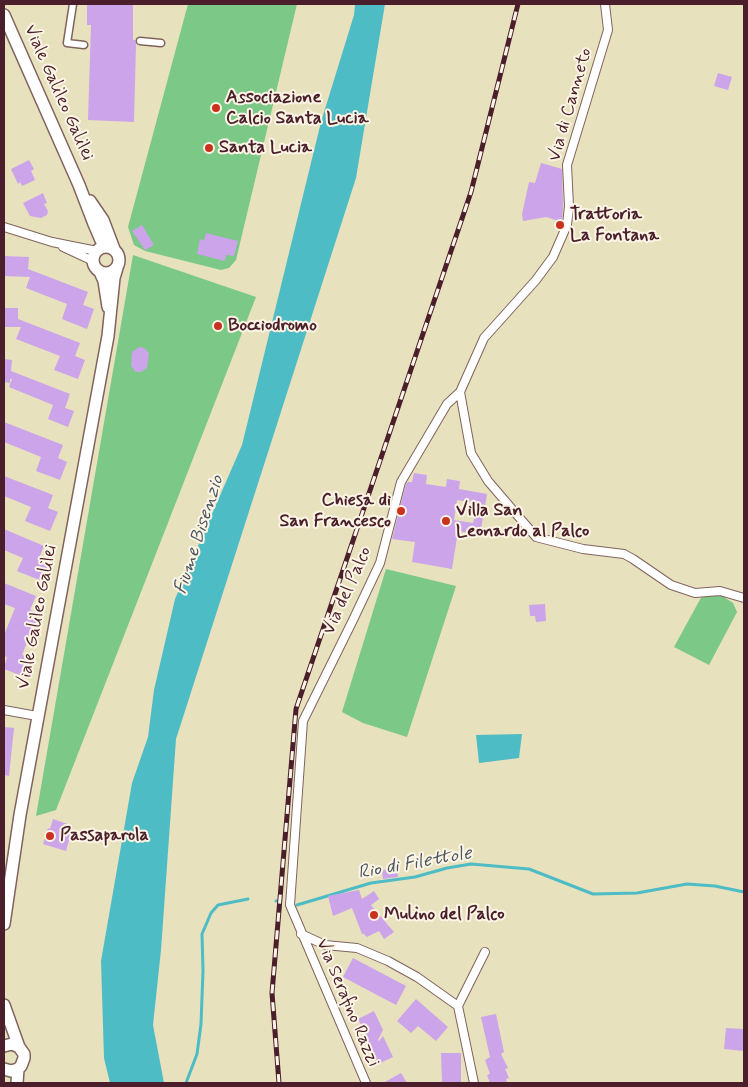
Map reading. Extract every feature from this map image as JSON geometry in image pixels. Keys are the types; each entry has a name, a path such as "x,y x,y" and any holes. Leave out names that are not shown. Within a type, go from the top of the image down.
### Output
{"main road":[{"name":"Viale Galileo Galilei","path":"4,16 79,185 103,220 102,252 97,270 104,281 110,318"},
{"name":"Viale Galileo Galilei","path":"4,924 37,716 110,318 114,278 120,260 119,256 102,252"},
{"path":"100,272 112,273 117,268"},
{"path":"4,1005 19,1047 24,1054 21,1066 10,1069"},
{"path":"4,1034 4,1046 12,1044 19,1047"},
{"path":"9,1083 10,1069"},
{"path":"10,1069 17,1083"}],"street":[{"path":"72,4 66,43 84,45"},
{"name":"Via di Canneto","path":"460,392 484,338 536,280 553,257 567,225 569,206 566,165 608,30 605,4"},
{"path":"140,41 161,43"},
{"path":"4,227 52,242 102,252"},
{"path":"460,392 471,453 488,481 536,537 583,549 624,554 671,585 695,593 720,591 744,598"},
{"name":"Via del Palco","path":"301,934 290,905 303,721 354,620 380,563 401,482 447,404 460,392"},
{"path":"4,710 37,716"},
{"path":"301,934 325,945 356,948 388,961 417,977 458,1006"},
{"name":"Via Serafino Razzi","path":"301,934 311,952 366,1083"},
{"path":"311,952 325,945"},
{"path":"474,1083 458,1006 485,952"}],"green space":[{"name":"Associazione Calcio Santa Lucia","path":"188,4 297,4 236,260 229,268 221,270 145,251 134,245 128,227"},
{"path":"133,255 256,297 56,810 36,816"},
{"path":"386,569 456,586 407,737 363,723 342,712"},
{"path":"703,594 719,594 733,603 737,612 709,665 674,647"}],"water":[{"path":"355,4 385,4 356,178 176,739 161,950 153,1025 164,1083 110,1083 104,1058 101,961 132,783 148,737 154,690 175,599 242,445 321,122 354,15"},
{"path":"522,734 519,758 479,763 476,735"}],"building":[{"path":"87,4 133,4 133,40 135,40 136,44 134,122 88,120 91,25 87,25"},
{"path":"718,73 732,77 728,90 714,86"},
{"path":"29,160 34,169 31,171 35,180 22,186 20,182 18,184 11,169"},
{"path":"541,163 562,169 562,222 546,217 523,221 522,214 529,182 535,183"},
{"path":"43,193 47,203 44,204 48,211 47,215 41,218 30,216 23,203"},
{"path":"142,225 154,245 145,250 132,231"},
{"path":"206,233 238,241 234,256 226,255 225,261 197,254 200,239 204,240"},
{"path":"4,256 29,257 28,269 88,292 83,305 94,309 87,329 62,319 67,304 26,288 30,277 4,276"},
{"path":"4,308 18,308 18,319 80,343 75,356 85,360 78,379 54,370 60,356 16,339 21,327 4,327"},
{"path":"139,347 144,348 149,353 147,368 141,372 136,372 131,366 132,352"},
{"path":"4,359 12,360 11,371 70,394 65,408 74,411 68,427 48,419 53,405 9,387 12,379 10,379 10,383 4,382"},
{"path":"4,422 63,445 58,458 67,462 60,480 36,471 41,457 4,442"},
{"name":"Villa San Leonardo al Palco","path":"414,473 427,475 426,484 446,487 447,479 460,481 459,489 487,494 480,535 458,531 452,569 412,562 415,542 392,539 406,484 412,482","holes":["457,500 477,503 473,523 454,520"]},
{"path":"4,476 53,495 48,508 58,512 50,531 25,521 31,507 4,496"},
{"path":"4,529 44,546 39,558 49,563 42,581 17,571 23,558 4,550"},
{"path":"4,583 36,596 30,610 40,614 22,655 32,659 25,677 4,669 7,657 4,656 4,635 15,608 4,604"},
{"path":"545,604 546,621 536,622 535,616 530,616 529,605"},
{"path":"4,727 14,728 9,776 4,775"},
{"path":"53,819 73,826 66,851 43,844"},
{"path":"397,869 398,877 383,879 382,870"},
{"name":"Mulino del Palco","path":"359,890 362,899 374,891 379,899 371,905 394,932 384,939 379,931 367,937 362,934 352,908 333,916 328,896"},
{"path":"353,958 406,986 396,1005 343,977"},
{"path":"416,999 448,1027 436,1041 418,1026 411,1033 397,1021"},
{"path":"374,1011 383,1030 378,1040 383,1036 393,1057 376,1065 364,1040 368,1038 358,1019"},
{"path":"496,1014 504,1052 501,1054 508,1068 505,1069 509,1078 506,1079 507,1083 490,1083 487,1075 490,1074 485,1060 490,1057 481,1017"},
{"path":"726,1028 744,1029 744,1051 724,1049"},
{"path":"441,1053 461,1053 461,1083 442,1083"},
{"path":"401,1073 407,1083 383,1083"}],"waterway":[{"name":"Rio di Filettole","path":"297,905 371,883 415,877 447,868 471,864 529,869 593,894 637,893 687,884 715,886 744,892"},
{"name":"Rio di Filettole","path":"186,1083 197,1054 201,1024 202,934 211,913 218,905 248,899"}],"railway":[{"path":"279,1083 272,993 296,709 471,192 518,4"}],"place":[{"name":"Associazione Calcio Santa Lucia","path":"216,108"},
{"name":"Santa Lucia","path":"209,148"},
{"name":"Trattoria La Fontana","path":"560,225"},
{"name":"Bocciodromo","path":"218,326"},
{"name":"Chiesa di San Francesco","path":"401,511"},
{"name":"Villa San Leonardo al Palco","path":"446,521"},
{"name":"Passaparola","path":"50,836"},
{"name":"Mulino del Palco","path":"374,915"}],"water label":[{"name":"Fiume Bisenzio","path":"200,535"}]}
